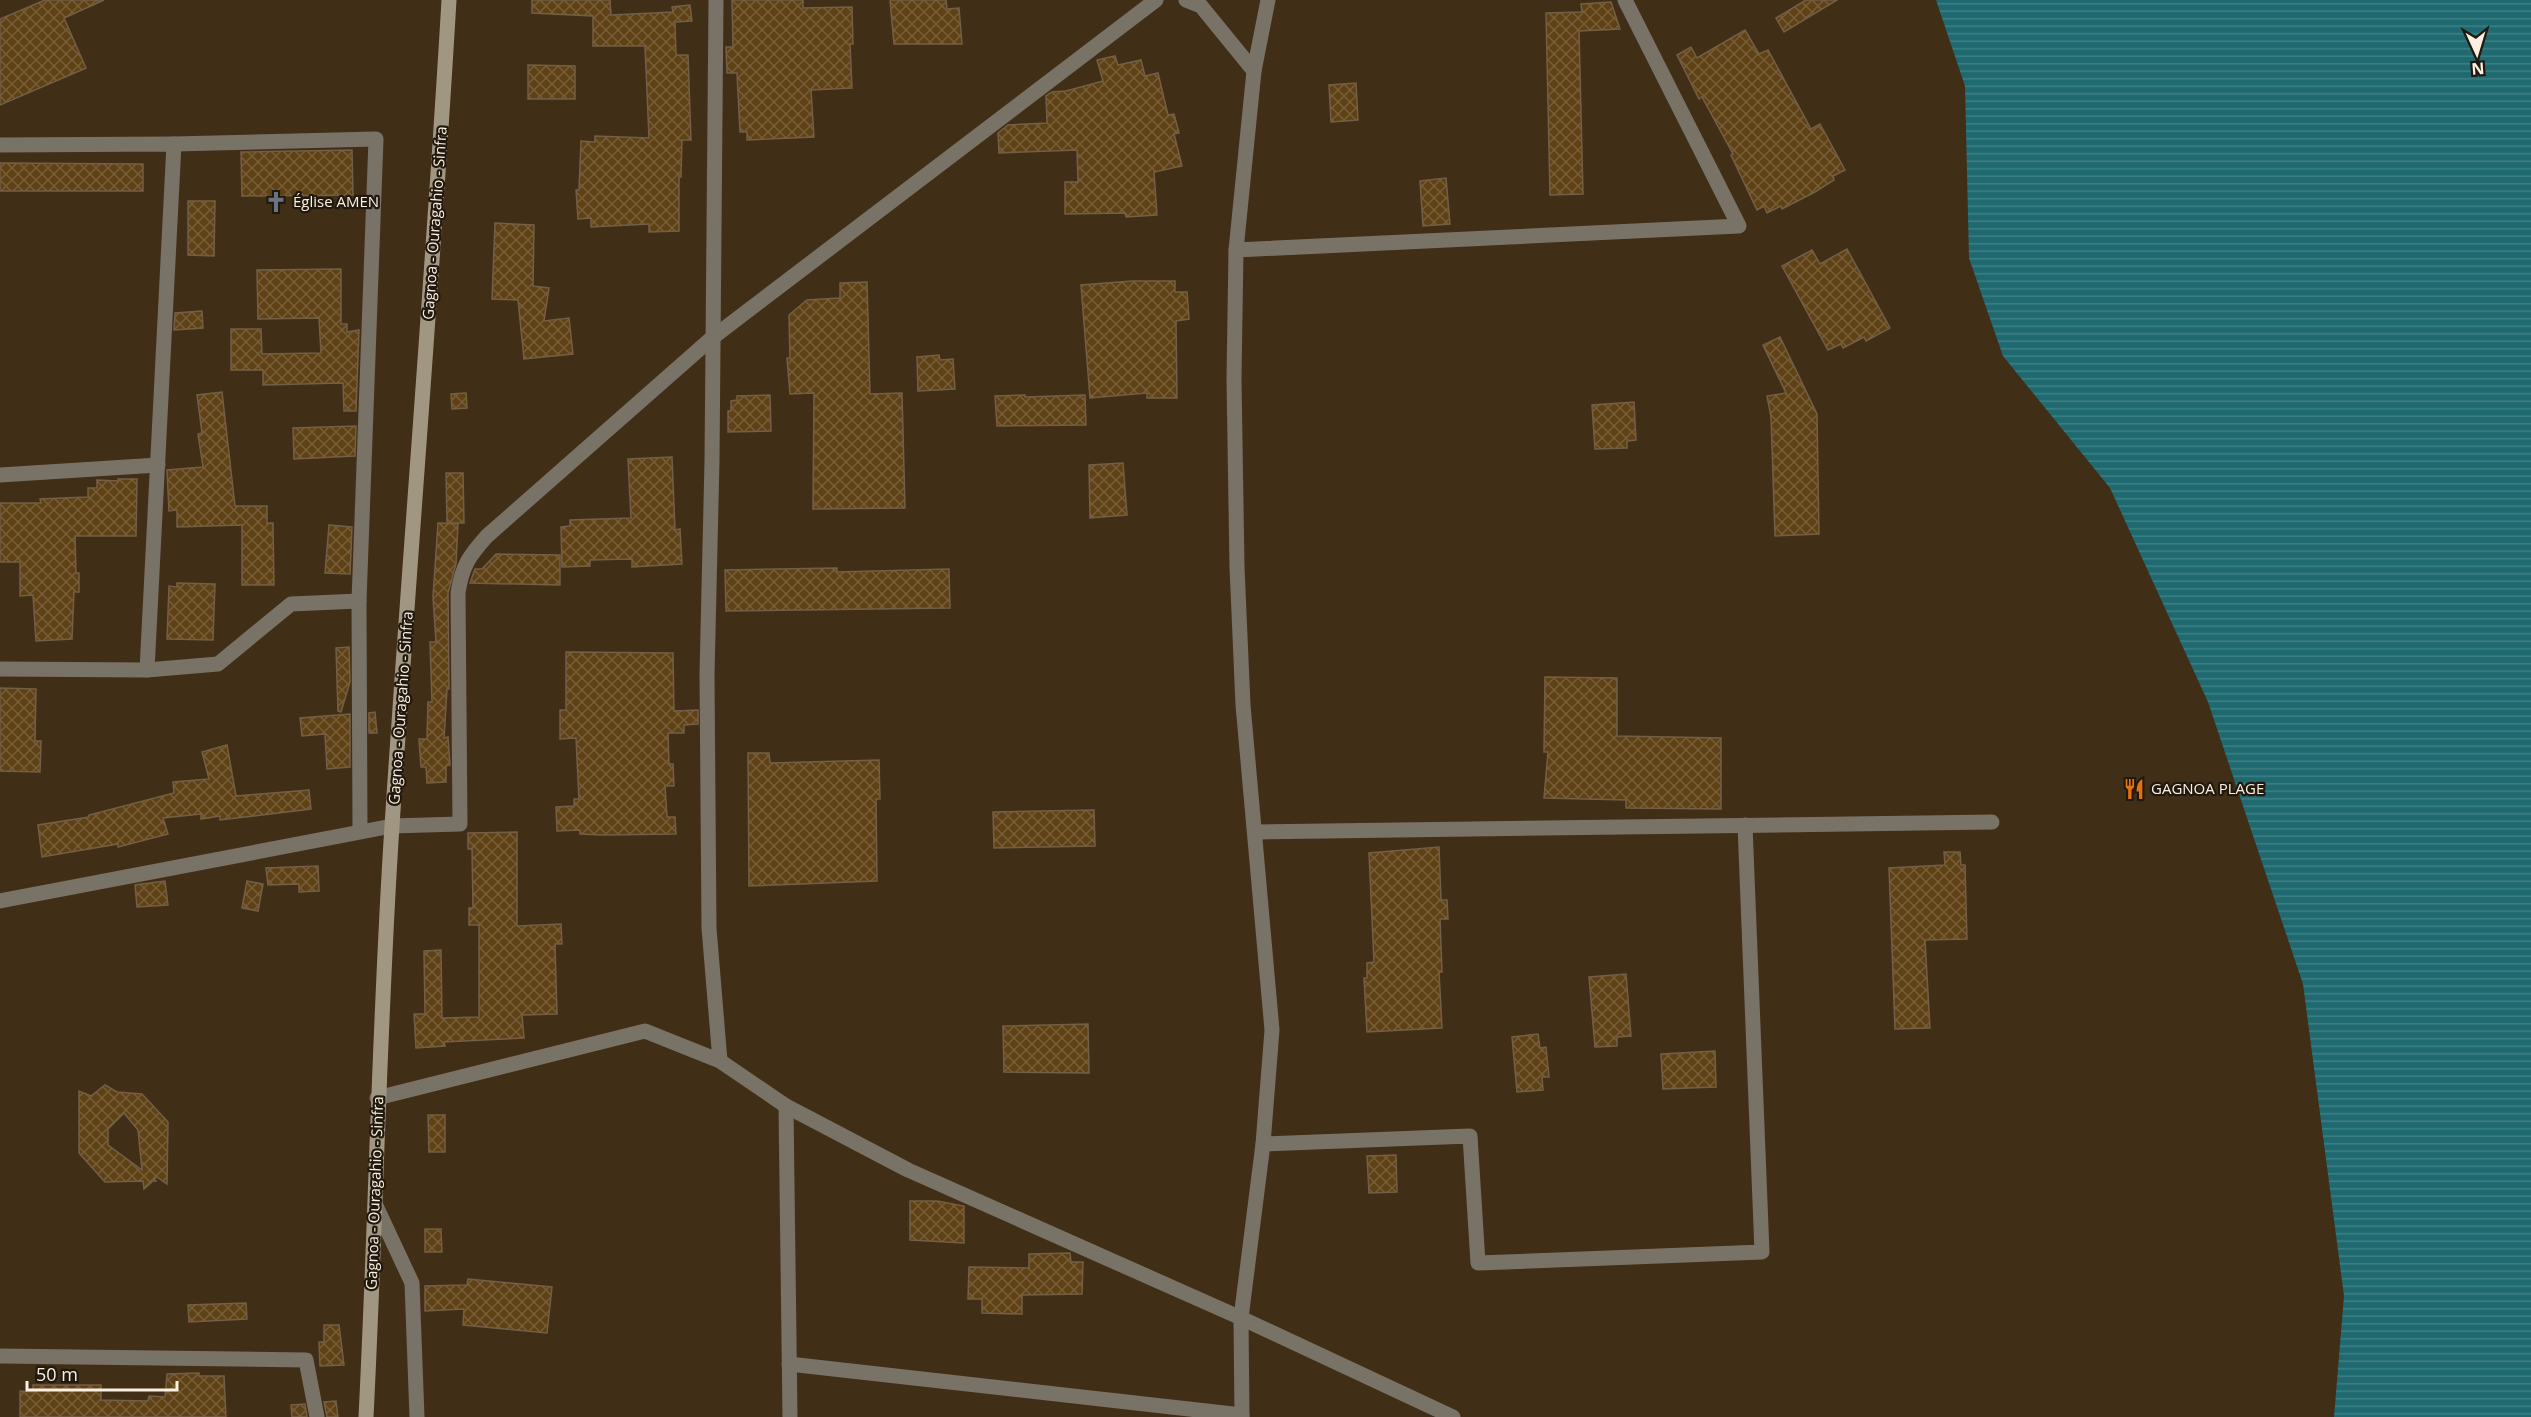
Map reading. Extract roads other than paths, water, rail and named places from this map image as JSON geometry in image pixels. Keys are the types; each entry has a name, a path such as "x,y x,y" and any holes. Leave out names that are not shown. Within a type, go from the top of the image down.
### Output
{"main road":[{"name":"Gagnoa - Ouragahio - Sinfra","path":"366,1417 376,1206 377,1098 392,826 418,481 449,0"}],"street":[{"path":"716,0 707,675 709,916 720,1061"},
{"path":"0,901 360,831 392,826 460,824 458,593 461,572 470,555 496,528 712,338 1156,0"},
{"path":"1186,0 1202,6 1254,71"},
{"path":"789,1364 1242,1416 1241,1318 1263,1144 1272,1030 1243,705 1237,567 1234,379 1236,250 1254,71 1268,0"},
{"path":"1236,250 1739,226 1625,0"},
{"path":"0,145 376,139 359,601 360,831"},
{"path":"147,670 174,144"},
{"path":"0,475 158,465"},
{"path":"0,669 147,670 218,664 291,604 359,601"},
{"path":"1256,832 1992,822"},
{"path":"1263,1144 1470,1136 1478,1263 1762,1252 1745,825"},
{"path":"377,1098 645,1031 720,1061 786,1106 908,1170 1241,1318 1453,1417"},
{"path":"786,1106 790,1417"},
{"path":"376,1206 412,1283 417,1417"},
{"path":"0,1356 306,1360 317,1417"}],"water":[{"path":"1936,0 2531,0 2531,1417 2334,1417 2344,1296 2303,984 2208,702 2110,488 2003,356 1969,258 1965,86"}],"place":[{"name":"Église AMEN","path":"276,202"},
{"name":"GAGNOA PLAGE","path":"2134,789"}]}
